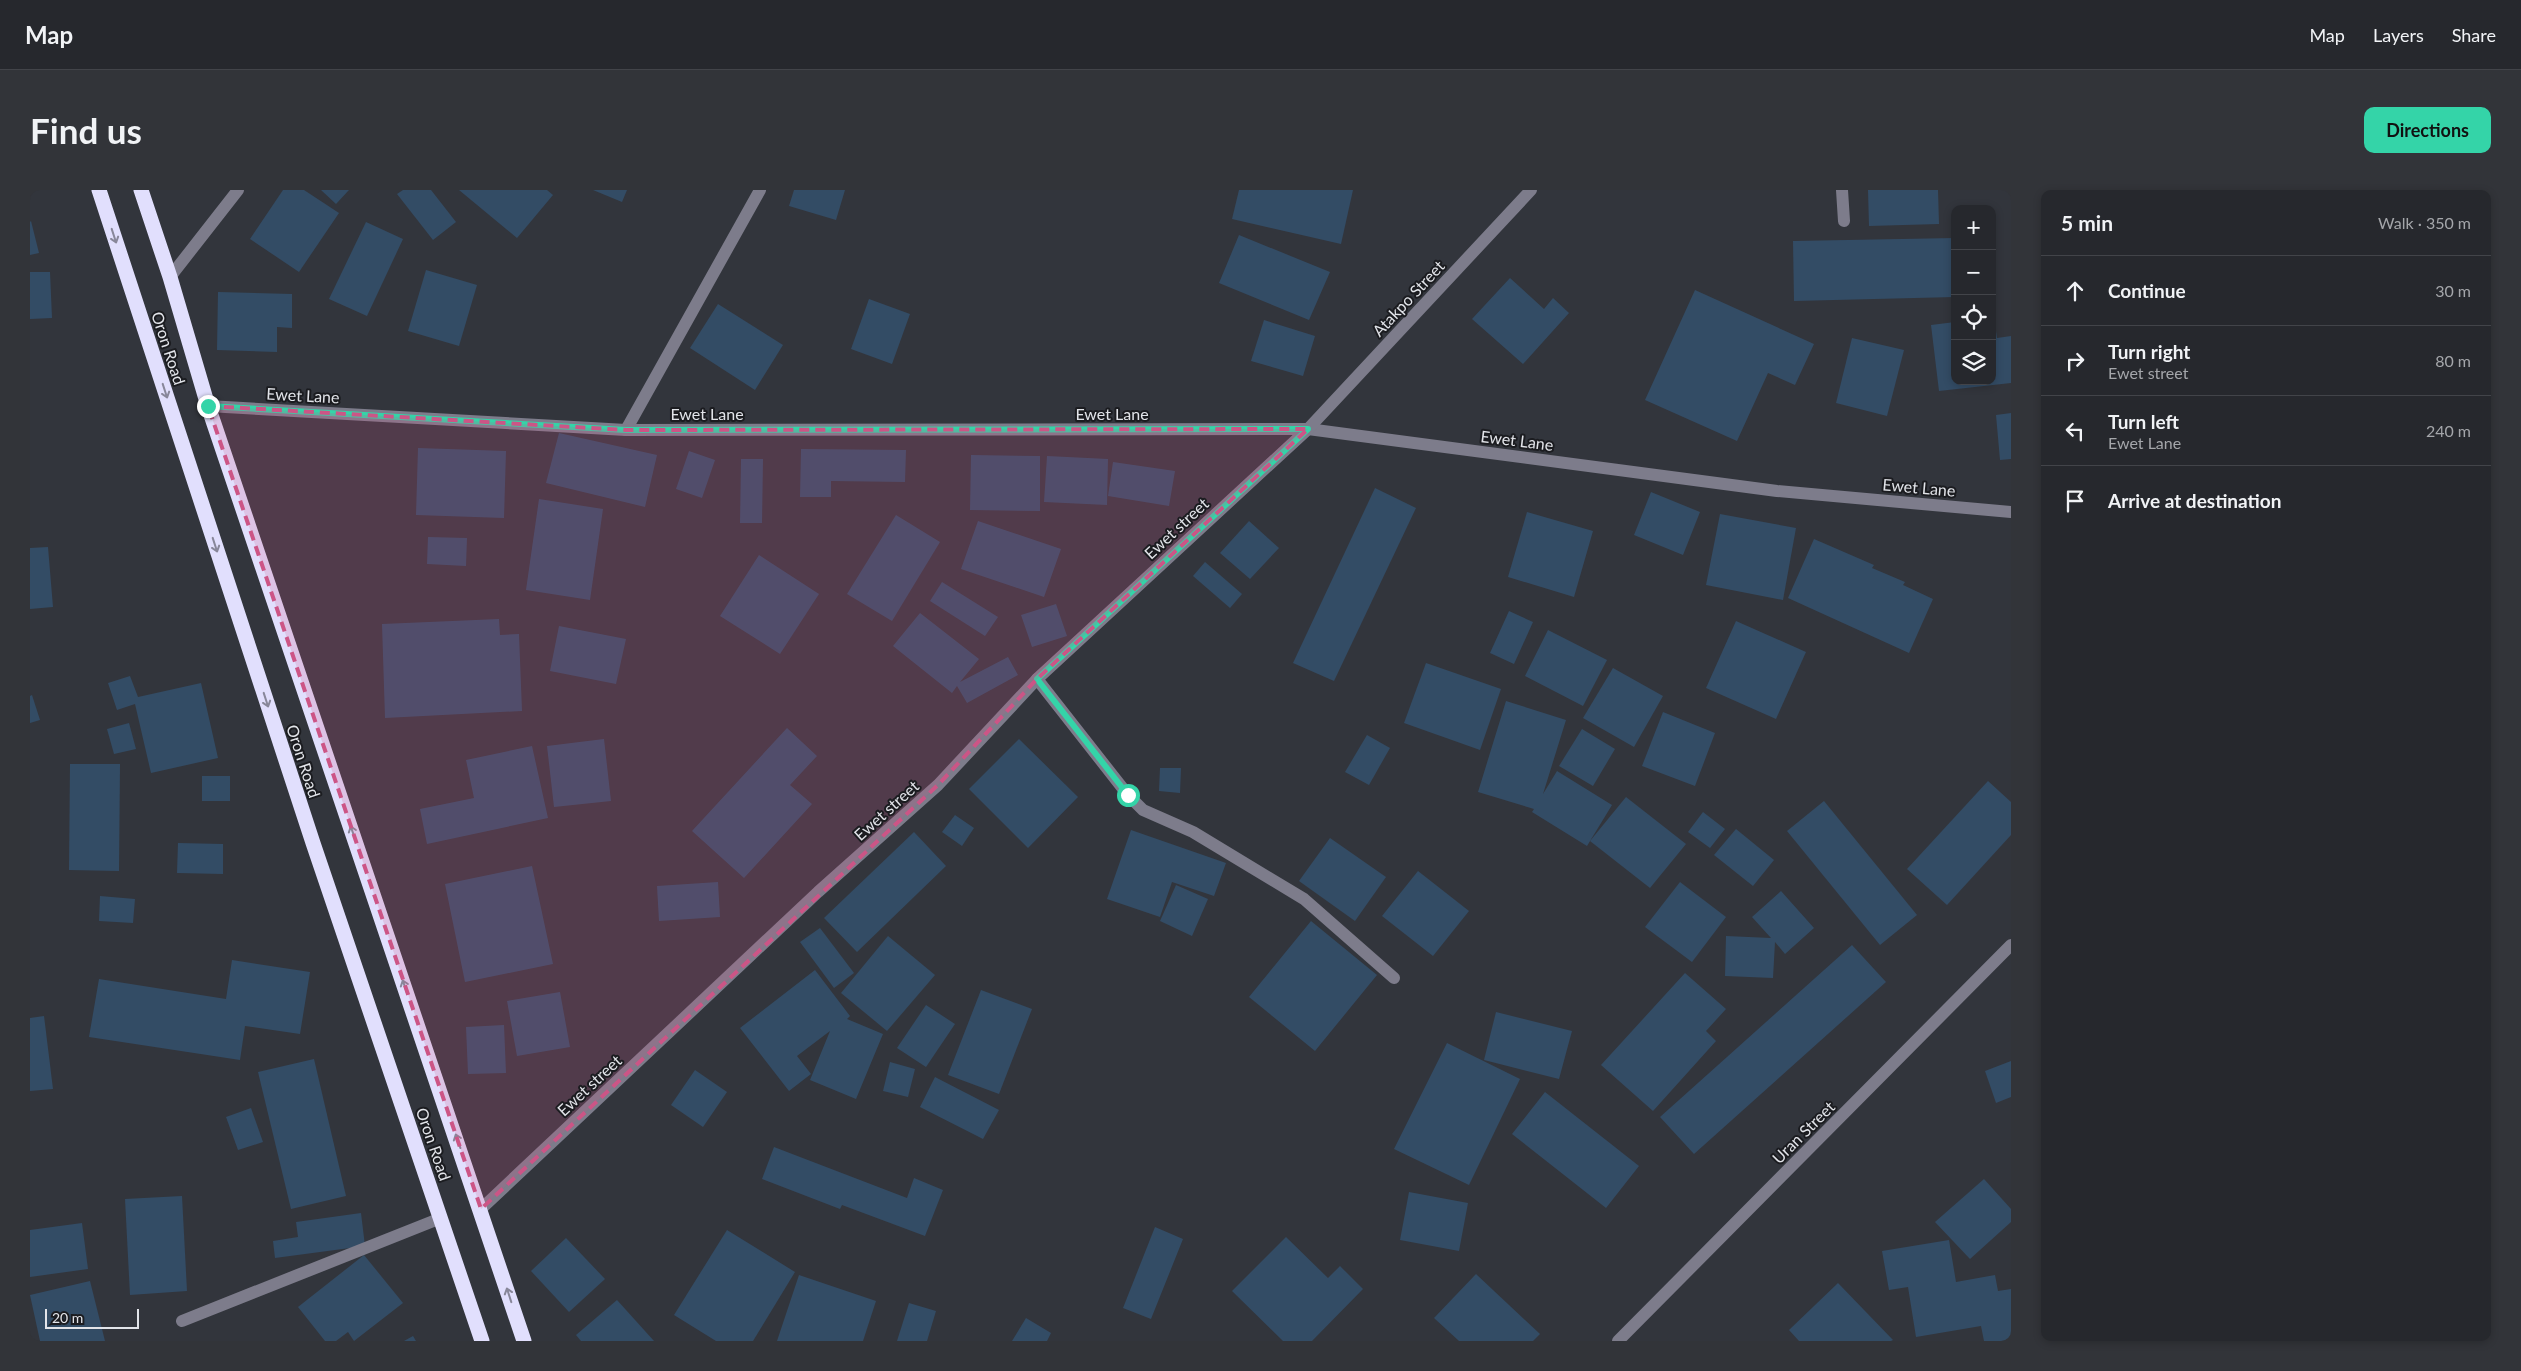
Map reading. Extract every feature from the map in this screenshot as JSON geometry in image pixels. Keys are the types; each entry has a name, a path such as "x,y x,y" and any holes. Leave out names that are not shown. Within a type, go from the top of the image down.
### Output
{"highway":[{"name":"Oron Road","path":"99,190 310,833 482,1341"},
{"name":"Oron Road","path":"141,190 170,277 208,406 481,1209 524,1341"}],"street":[{"path":"170,277 238,190"},
{"path":"626,430 760,190"},
{"name":"Atakpo Street","path":"1308,429 1531,190"},
{"path":"1842,190 1844,221"},
{"name":"Ewet Lane","path":"208,406 626,430 1308,429 1777,490 2011,512"},
{"name":"Ewet street","path":"481,1209 818,892 938,785 1037,679 1308,429"},
{"path":"1037,679 1128,795 1143,810 1193,832 1304,898 1394,978"},
{"name":"Uran Street","path":"1618,1341 2011,945"},
{"path":"182,1322 441,1218"}],"highlighted area":[{"path":"208,406 626,430 1308,429 1037,679 938,785 481,1209"}],"building":[{"path":"283,190 304,190 339,213 299,272 250,239"},
{"path":"321,190 349,190 336,204"},
{"path":"403,190 431,190 456,222 433,240 397,194"},
{"path":"459,190 547,190 553,195 517,238"},
{"path":"593,190 627,190 622,202"},
{"path":"794,190 845,190 836,220 789,206"},
{"path":"1239,190 1353,190 1341,244 1232,219"},
{"path":"1868,190 1938,190 1939,224 1869,226"},
{"path":"30,222 39,253 30,255"},
{"path":"366,222 403,239 367,316 329,299"},
{"path":"1239,235 1330,272 1309,320 1219,283"},
{"path":"1951,238 1951,297 1794,301 1793,241"},
{"path":"426,270 477,285 459,346 408,331"},
{"path":"30,272 50,272 52,318 30,319"},
{"path":"1510,278 1544,309 1553,298 1569,313 1523,364 1472,319"},
{"path":"1695,290 1814,344 1795,385 1768,373 1737,441 1645,400"},
{"path":"218,292 292,294 292,328 277,327 277,352 217,350"},
{"path":"869,299 910,314 892,364 851,349"},
{"path":"718,304 783,345 755,390 690,348"},
{"path":"1264,320 1315,336 1303,376 1251,361"},
{"path":"1951,322 1951,385 1993,385 1939,391 1931,325"},
{"path":"1996,331 1997,338 2011,336 2011,383 1996,385"},
{"path":"1852,338 1904,350 1887,416 1836,403"},
{"path":"2011,413 2011,459 2000,460 1996,415"},
{"path":"559,433 657,455 645,507 546,483"},
{"path":"418,448 506,451 504,518 416,515"},
{"path":"801,449 906,450 905,482 831,481 831,497 800,497"},
{"path":"689,451 715,460 702,498 676,489"},
{"path":"971,455 1040,456 1040,511 970,510"},
{"path":"1047,456 1108,459 1107,505 1044,502"},
{"path":"741,459 763,459 762,523 740,523"},
{"path":"1113,462 1175,471 1169,506 1108,496"},
{"path":"1375,488 1416,508 1334,681 1293,663"},
{"path":"1651,492 1700,512 1683,555 1634,535"},
{"path":"539,499 603,509 590,600 526,590"},
{"path":"1527,512 1593,531 1574,597 1508,577"},
{"path":"1720,514 1796,528 1783,600 1706,585"},
{"path":"896,515 940,542 892,621 847,594"},
{"path":"978,521 1061,549 1044,597 961,569"},
{"path":"1249,521 1279,548 1250,579 1220,553"},
{"path":"428,537 467,538 466,566 427,564"},
{"path":"1814,539 1874,565 1872,568 1905,582 1903,585 1933,599 1909,653 1788,598"},
{"path":"48,547 53,607 30,609 30,548"},
{"path":"759,555 819,594 780,654 720,616"},
{"path":"1205,562 1242,594 1230,608 1193,576"},
{"path":"942,582 998,617 985,636 930,601"},
{"path":"1056,604 1067,636 1032,647 1021,615"},
{"path":"1509,611 1533,622 1514,664 1490,653"},
{"path":"920,613 979,659 960,682 1008,657 1018,675 967,703 957,686 952,693 893,646"},
{"path":"499,619 500,635 519,634 522,711 385,718 382,624"},
{"path":"1736,621 1806,652 1776,719 1706,688"},
{"path":"559,626 626,639 616,684 550,671"},
{"path":"1548,630 1607,660 1583,706 1525,676"},
{"path":"1426,663 1501,689 1480,750 1404,723"},
{"path":"1613,668 1663,696 1634,747 1583,718"},
{"path":"130,676 138,697 201,683 218,758 151,773 135,704 117,710 108,683"},
{"path":"32,695 40,720 30,723 30,696"},
{"path":"1506,701 1566,720 1543,794 1557,771 1612,805 1587,846 1532,812 1534,809 1478,792"},
{"path":"1663,712 1715,733 1695,786 1642,766"},
{"path":"129,723 136,749 114,754 107,729"},
{"path":"787,728 817,756 790,785 812,804 744,878 692,831"},
{"path":"1582,729 1615,749 1593,786 1559,766"},
{"path":"1367,735 1390,748 1369,785 1345,772"},
{"path":"604,739 611,801 554,807 547,746"},
{"path":"1019,739 1078,797 1028,848 969,789"},
{"path":"532,746 548,818 427,844 420,809 474,798 466,760"},
{"path":"70,764 120,764 119,871 69,870"},
{"path":"1160,768 1181,768 1180,793 1159,791"},
{"path":"202,776 230,776 230,801 202,801"},
{"path":"1988,781 2011,802 2011,835 1947,905 1907,869"},
{"path":"1626,797 1686,844 1650,888 1590,841"},
{"path":"1824,801 1917,915 1880,945 1787,831"},
{"path":"1703,812 1725,829 1710,848 1688,832"},
{"path":"955,815 974,828 962,846 942,832"},
{"path":"1736,829 1774,860 1753,886 1714,855"},
{"path":"1131,830 1226,863 1214,896 1172,882 1160,917 1107,899"},
{"path":"914,832 946,866 857,952 824,918"},
{"path":"1330,838 1386,877 1355,921 1299,881"},
{"path":"178,843 223,844 223,874 177,873"},
{"path":"532,866 553,964 465,982 445,884"},
{"path":"1418,871 1469,911 1433,956 1382,916"},
{"path":"718,882 720,917 659,921 657,886"},
{"path":"1680,882 1726,917 1692,962 1645,927"},
{"path":"1176,885 1208,899 1192,936 1160,921"},
{"path":"1781,891 1814,928 1785,954 1775,942 1773,978 1725,976 1726,936 1771,938 1752,917"},
{"path":"100,896 135,899 133,923 99,921"},
{"path":"1311,921 1377,975 1315,1051 1249,997"},
{"path":"820,928 854,973 834,988 800,942"},
{"path":"888,936 935,975 887,1031 841,993"},
{"path":"1852,945 1886,982 1694,1154 1660,1117"},
{"path":"232,960 310,972 300,1034 245,1026 240,1060 89,1037 99,979 226,999"},
{"path":"815,970 850,1016 847,1019 883,1034 856,1099 810,1080 830,1031 797,1056 811,1074 789,1091 740,1028"},
{"path":"1685,973 1726,1009 1706,1031 1716,1041 1653,1111 1601,1065"},
{"path":"981,990 1032,1009 999,1094 948,1075"},
{"path":"560,992 570,1047 517,1056 507,1001"},
{"path":"926,1005 955,1024 926,1067 897,1048"},
{"path":"1496,1012 1572,1031 1559,1079 1484,1060"},
{"path":"44,1016 53,1089 30,1091 30,1018"},
{"path":"504,1025 506,1073 468,1074 466,1027"},
{"path":"1447,1043 1520,1079 1469,1185 1394,1149"},
{"path":"314,1059 346,1196 291,1209 258,1072"},
{"path":"2011,1061 2011,1097 1996,1103 1985,1071"},
{"path":"890,1062 915,1069 908,1097 883,1091"},
{"path":"695,1070 727,1092 703,1127 671,1105"},
{"path":"935,1077 999,1110 983,1139 920,1107"},
{"path":"1545,1092 1639,1166 1606,1208 1512,1134"},
{"path":"251,1108 263,1142 238,1150 226,1117"},
{"path":"774,1147 907,1198 914,1178 943,1190 925,1236 842,1205 840,1209 762,1179"},
{"path":"1984,1179 2011,1209 2011,1222 1970,1259 1935,1222"},
{"path":"1409,1192 1468,1203 1459,1251 1400,1240"},
{"path":"182,1196 187,1291 130,1295 125,1199"},
{"path":"361,1213 365,1246 275,1258 273,1241 298,1237 296,1222"},
{"path":"82,1223 88,1269 30,1277 30,1230"},
{"path":"1155,1227 1183,1239 1151,1319 1123,1308"},
{"path":"727,1230 795,1272 753,1341 716,1341 674,1315"},
{"path":"1286,1237 1328,1278 1340,1266 1363,1289 1312,1341 1283,1341 1232,1291"},
{"path":"566,1238 605,1279 569,1312 531,1271"},
{"path":"1949,1240 1956,1282 1995,1275 1998,1291 2011,1289 2011,1341 1984,1341 1981,1326 1916,1337 1908,1287 1889,1290 1882,1251"},
{"path":"364,1255 403,1303 354,1341 348,1332 336,1341 325,1341 298,1307"},
{"path":"1476,1274 1540,1334 1533,1341 1459,1341 1434,1318"},
{"path":"799,1275 876,1301 863,1341 777,1341"},
{"path":"90,1281 105,1341 40,1341 30,1295"},
{"path":"1838,1283 1893,1340 1799,1341 1789,1330"},
{"path":"617,1300 654,1341 581,1341 576,1335"},
{"path":"909,1303 936,1311 927,1341 897,1341"},
{"path":"1026,1318 1051,1333 1047,1341 1012,1341"},
{"path":"413,1336 416,1341 404,1341"}],"route":[{"path":"208,406 626,430 1308,429 1037,679 1128,795"}]}
